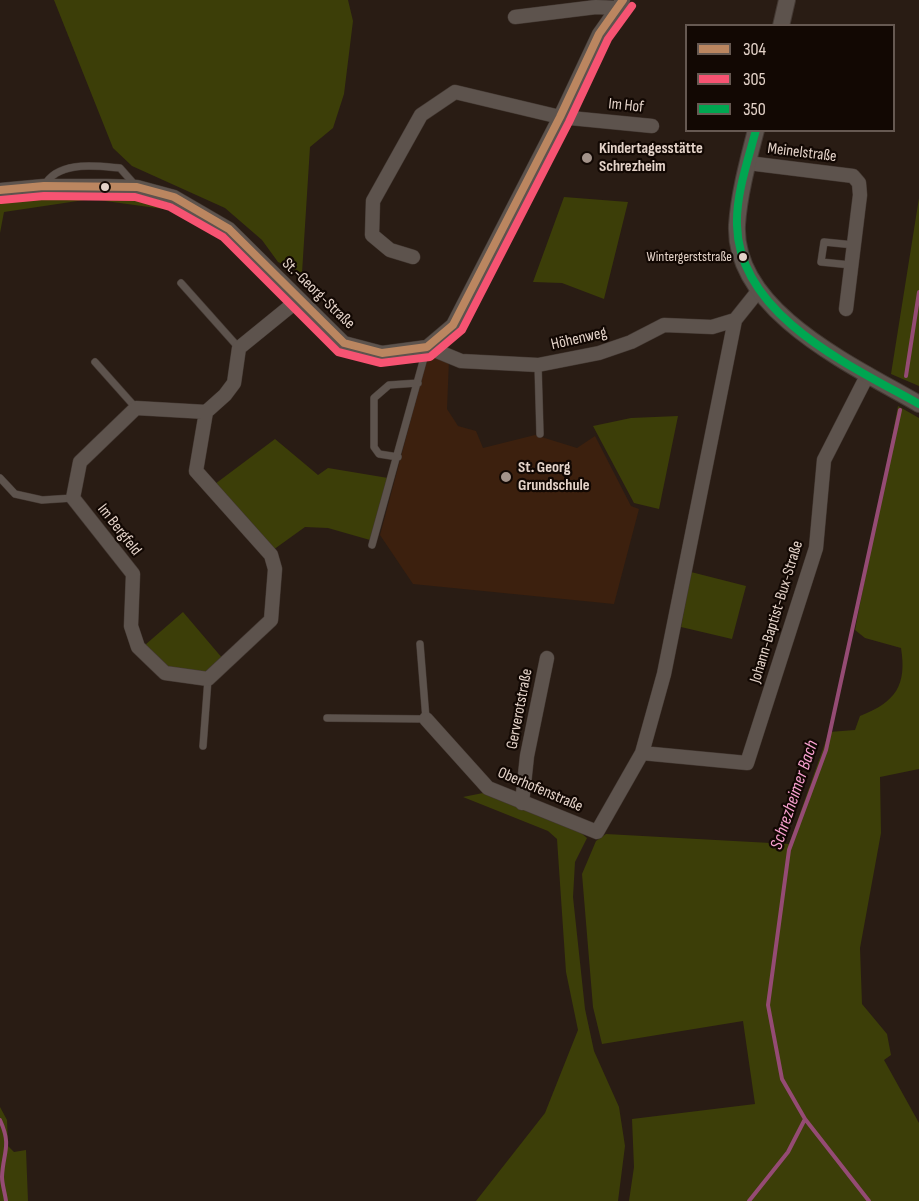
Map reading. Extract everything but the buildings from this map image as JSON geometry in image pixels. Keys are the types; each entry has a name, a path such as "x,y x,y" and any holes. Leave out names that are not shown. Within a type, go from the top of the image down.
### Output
{"street":[{"path":"781,24 787,0"},
{"path":"515,17 619,4"},
{"path":"427,347 453,325 560,117 599,34 619,4"},
{"name":"Im Hof","path":"413,257 390,250 372,235 373,201 420,115 455,92 560,117 652,126"},
{"path":"756,132 737,227 744,266 759,290 801,334 919,404"},
{"name":"Meinelstraße","path":"748,163 853,176 859,183 860,195 846,309"},
{"name":"St.-Georg-Straße","path":"0,190 44,186 137,187 174,196 230,229 298,300 345,344 382,353 427,347"},
{"path":"642,753 664,674 686,575 735,320 759,290"},
{"path":"208,679 271,620 275,569 271,555 196,471 206,412 225,395 234,383 239,348 298,300"},
{"name":"Höhenweg","path":"427,347 461,361 538,365 599,353 631,342 664,326 712,327 735,320"},
{"name":"Johann-Baptist-Bux-Straße","path":"642,753 747,763 816,548 824,459 868,374"},
{"path":"136,408 206,412"},
{"name":"Im Bergfeld","path":"136,408 80,462 73,498 133,574 131,626 138,647 165,673 208,679"},
{"name":"Gerverotstraße","path":"522,803 527,756 547,658"},
{"name":"Oberhofenstraße","path":"426,718 488,788 597,832 642,753"}],"lane":[{"path":"44,186 49,177 66,169 91,165 120,168 137,187"},
{"path":"851,265 821,262 824,242 854,245"},
{"path":"181,283 239,348"},
{"path":"372,545 427,347"},
{"path":"95,362 136,408"},
{"path":"538,365 540,434"},
{"path":"398,457 379,454 374,447 374,399 389,385 418,383"},
{"name":"Im Bergfeld","path":"0,478 15,494 42,500 73,498"},
{"path":"327,718 426,718 420,644"},
{"path":"202,746 208,679"}],"shaded area":[{"path":"54,0 348,0 353,21 344,94 333,128 310,147 302,273 278,262 262,240 225,208 132,166 113,148"},
{"path":"92,195 152,201 178,211 91,199 4,212 0,233 0,200"},
{"path":"564,197 628,202 604,299 562,283 533,282"},
{"path":"919,198 919,386 891,374"},
{"name":"St. Georg Grundschule","path":"429,352 449,360 447,409 458,426 476,431 483,448 535,435 577,448 595,436 631,506 639,509 614,604 413,584 380,535"},
{"path":"898,406 919,418 919,769 880,777 881,833 860,948 862,1004 887,1034 891,1055 884,1060 919,1123 919,1201 629,1201 634,1167 632,1119 755,1104 743,1021 602,1044 593,1007 582,874 596,841 606,834 789,844 829,732 855,730 860,716 882,705 896,691 902,672 901,648 865,638 855,630"},
{"path":"678,416 659,509 634,503 593,426 631,418"},
{"path":"275,439 318,475 328,468 388,478 370,540 328,528 305,527 273,550 215,484"},
{"path":"691,572 746,586 732,639 681,627"},
{"path":"183,612 223,659 207,674 167,669 145,645"},
{"path":"483,793 575,828 587,838 575,862 573,897 585,1009 594,1051 619,1107 625,1146 618,1201 476,1201 545,1113 578,1030 566,972 557,839 548,831 463,797"},
{"path":"0,1107 7,1120 8,1146 14,1152 26,1150 28,1201 0,1201"}],"waterway":[{"name":"Schrezheimer Bach","path":"906,376 919,292"},
{"name":"Schrezheimer Bach","path":"869,1201 805,1119 782,1079 768,1005 789,850 826,750 900,410"},
{"path":"749,1201 788,1152 805,1119"},
{"path":"0,1120 6,1136 2,1177 6,1201"}],"transit line":[{"name":"304","path":"0,190 44,186 137,187 174,197 229,229 344,343 382,353 427,347 453,325 560,117 599,34 623,0"},
{"name":"305","path":"1,200 44,196 135,197 170,207 223,237 338,352 381,363 430,357 462,330 569,122 608,39 632,6"},
{"name":"350","path":"755,132 740,189 737,225 743,257 757,286 778,312 803,334 832,355 919,404"}],"place":[{"name":"Kindertagesstätte Schrezheim","path":"587,158"},
{"name":"Wintergerststraße","path":"743,257"},
{"name":"St. Georg Grundschule","path":"506,477"}]}
